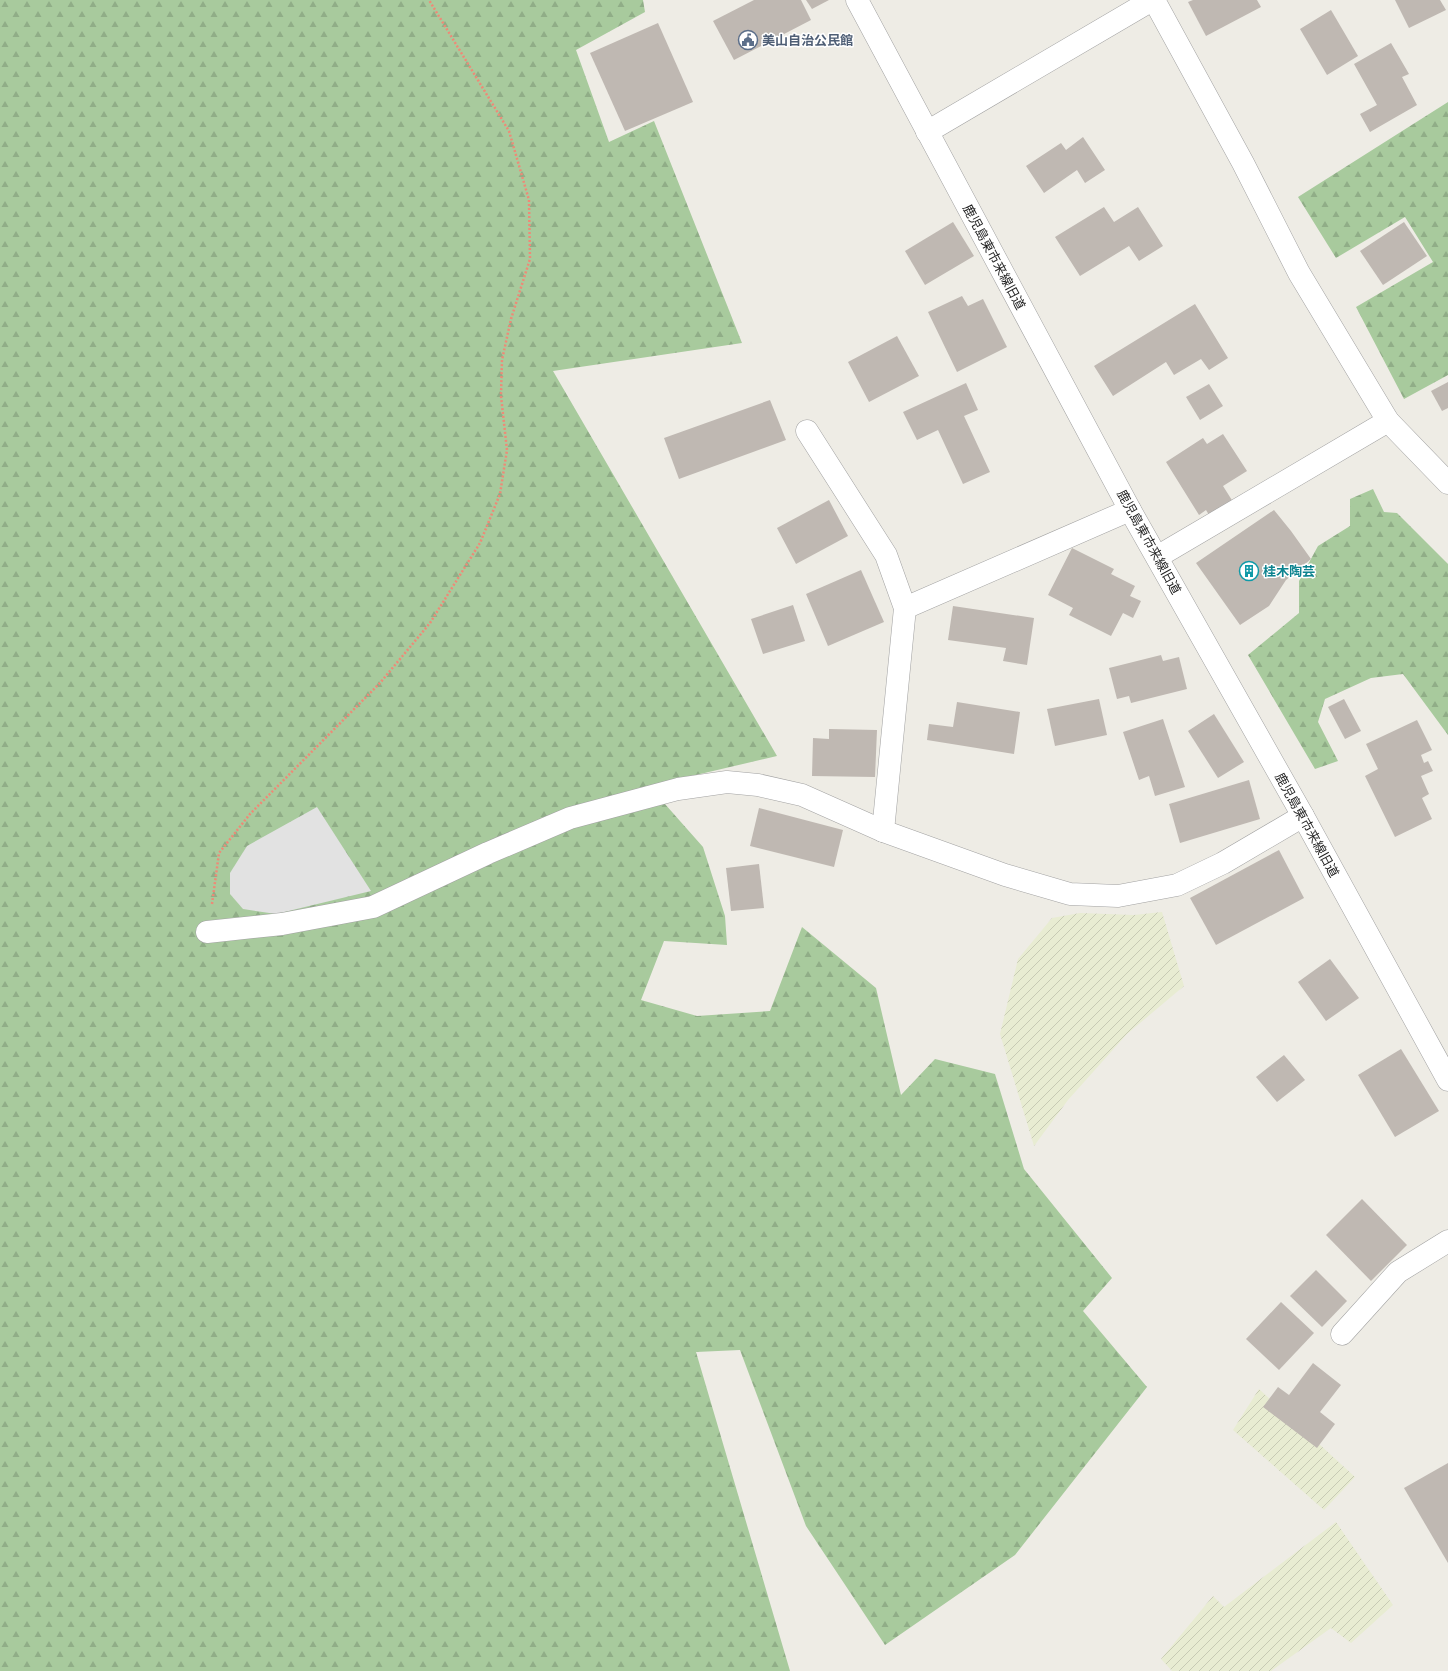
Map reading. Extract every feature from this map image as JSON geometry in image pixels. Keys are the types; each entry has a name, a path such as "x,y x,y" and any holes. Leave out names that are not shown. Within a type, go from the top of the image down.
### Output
{"street":[{"name":"鹿児島東市来線旧道","path":"857,0 1130,510 1303,816 1448,1080"},
{"path":"927,132 1153,0 1242,163 1299,272 1388,421 1448,483"},
{"path":"1157,557 1388,421"},
{"path":"807,431 886,555 905,608 882,831"},
{"path":"905,608 1130,510"},
{"path":"208,932 282,924 374,907 488,853 570,818 678,789 727,782 758,785 802,795 882,831 1006,875 1070,894 1118,896 1177,885 1223,863 1303,816"},
{"path":"1342,1334 1398,1272 1448,1241"}],"path":[{"path":"208,932 219,853 250,814 380,683 430,623 480,543 500,494 507,450 501,396 502,360 511,319 530,259 529,200 509,131 429,0"}],"green space":[{"path":"0,0 643,0 645,12 576,50 609,142 654,121 742,343 553,371 777,756 649,786 703,847 725,916 727,945 664,941 641,1000 697,1016 770,1011 802,927 876,988 901,1095 935,1059 995,1074 1024,1169 1112,1278 1083,1311 1147,1387 1015,1555 885,1645 806,1526 740,1350 696,1352 790,1671 0,1671"},
{"path":"1448,102 1448,375 1404,399 1356,307 1433,262 1405,217 1336,258 1298,197"},
{"path":"1373,489 1384,512 1397,513 1448,564 1448,735 1403,674 1371,678 1325,699 1318,722 1338,761 1315,769 1248,655 1299,613 1299,581 1318,546 1350,526 1350,499"},
{"path":"1162,912 1184,986 1127,1034 1068,1100 1034,1146 1000,1034 1018,959 1052,918 1080,913 1134,915"},
{"path":"1259,1389 1355,1477 1324,1510 1233,1430"},
{"path":"1336,1522 1393,1605 1351,1643 1331,1628 1271,1671 1172,1671 1161,1659 1213,1596 1224,1607"}],"shaded area":[{"path":"317,807 371,891 276,914 243,909 230,894 230,873 247,846"}],"building":[{"name":"美山自治公民館","path":"754,0 801,0 811,20 734,60 713,21"},
{"path":"806,0 829,0 812,9"},
{"path":"1193,0 1257,0 1261,7 1206,36 1188,2"},
{"path":"1395,0 1440,0 1446,10 1409,28"},
{"path":"1331,10 1358,56 1327,75 1300,29"},
{"path":"658,23 693,102 625,131 590,53"},
{"path":"1391,43 1409,74 1402,77 1417,105 1370,132 1360,114 1377,105 1354,64"},
{"path":"1083,137 1105,170 1085,183 1077,170 1044,193 1026,166 1061,143 1066,150"},
{"path":"1104,207 1114,222 1138,207 1163,246 1139,261 1129,246 1080,276 1055,237"},
{"path":"953,222 974,256 925,285 905,251"},
{"path":"1404,222 1427,256 1383,285 1360,251"},
{"path":"962,296 968,306 983,299 1007,347 957,372 928,312"},
{"path":"1195,304 1228,358 1209,370 1201,359 1174,375 1166,362 1113,396 1094,366"},
{"path":"897,336 919,376 869,402 848,362"},
{"path":"1448,382 1448,408 1442,411 1431,391"},
{"path":"966,383 978,410 964,416 990,472 963,484 938,430 917,440 903,412"},
{"path":"1209,384 1223,406 1200,420 1186,397"},
{"path":"770,400 786,440 679,479 664,438"},
{"path":"1223,434 1247,471 1223,486 1235,505 1212,520 1206,510 1199,515 1166,462 1203,438 1207,444"},
{"path":"829,500 848,536 796,564 777,528"},
{"name":"桂木陶芸","path":"1274,510 1311,559 1286,580 1269,606 1240,625 1196,563"},
{"path":"1072,548 1114,569 1111,574 1135,586 1130,596 1141,601 1133,618 1123,613 1111,636 1069,615 1073,608 1048,595"},
{"path":"861,570 884,622 828,646 806,594"},
{"path":"793,605 805,641 763,654 751,619"},
{"path":"953,606 1034,618 1027,665 1003,661 1006,648 948,640"},
{"path":"1161,655 1163,661 1179,657 1187,689 1131,703 1129,696 1117,699 1109,668"},
{"path":"1099,699 1107,735 1055,746 1047,709"},
{"path":"1344,699 1361,731 1345,739 1328,707"},
{"path":"957,702 1020,712 1014,754 927,740 929,724 953,727"},
{"path":"1214,714 1244,762 1218,778 1188,731"},
{"path":"1163,719 1185,787 1155,796 1149,776 1139,780 1123,732"},
{"path":"1417,720 1432,750 1421,755 1424,763 1428,761 1433,771 1421,776 1429,794 1422,798 1432,819 1395,837 1365,776 1378,769 1366,744"},
{"path":"829,729 877,730 875,777 812,776 813,738 829,739"},
{"path":"1249,780 1260,819 1180,843 1169,804"},
{"path":"759,808 843,830 834,867 750,846"},
{"path":"1279,850 1304,898 1216,945 1190,898"},
{"path":"759,864 764,908 731,911 726,868"},
{"path":"1330,959 1359,998 1326,1021 1298,982"},
{"path":"1401,1049 1439,1111 1395,1137 1358,1075"},
{"path":"1284,1055 1305,1080 1277,1102 1256,1077"},
{"path":"1362,1199 1407,1245 1371,1281 1326,1235"},
{"path":"1316,1270 1347,1301 1322,1327 1290,1296"},
{"path":"1281,1302 1314,1333 1279,1370 1246,1339"},
{"path":"1313,1363 1341,1385 1320,1412 1335,1424 1317,1448 1263,1407 1278,1387 1289,1395"},
{"path":"1448,1463 1448,1563 1404,1488"}],"place":[{"name":"美山自治公民館","path":"748,40"},
{"name":"桂木陶芸","path":"1249,571"}]}
